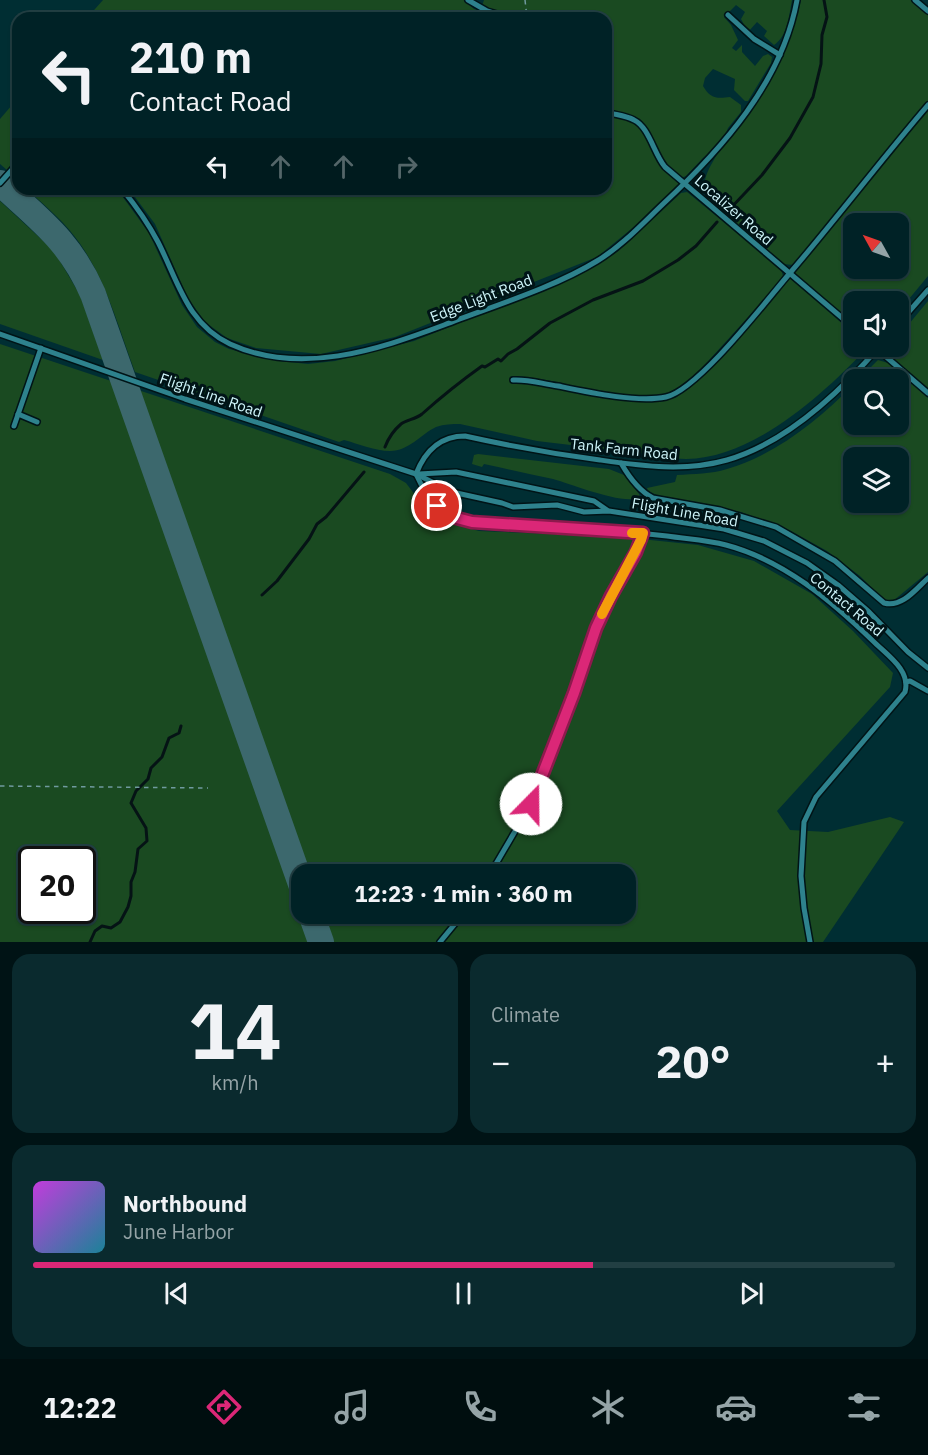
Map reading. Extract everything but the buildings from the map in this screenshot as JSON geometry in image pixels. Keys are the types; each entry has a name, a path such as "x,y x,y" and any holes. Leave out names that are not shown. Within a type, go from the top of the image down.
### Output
{"lane":[{"path":"468,0 490,12"},
{"name":"Edge Light Road","path":"126,195 153,231 188,308 201,324 220,338 242,348 270,356 298,359 330,358 416,335 582,270 619,246 686,184 743,117 780,55 791,26 797,0"},
{"path":"915,0 928,11"},
{"path":"728,15 754,39 780,55"},
{"path":"513,380 526,379 622,396 659,398 674,395 688,387 775,293 928,105"},
{"name":"Localizer Road","path":"612,114 640,123 665,167 843,319"},
{"path":"0,183 12,170"},
{"path":"909,312 928,290"},
{"name":"Flight Line Road","path":"0,334 185,399 416,474 452,492 513,507 557,505 584,512 609,511 724,529 764,541 816,569 849,594 908,652 928,668"},
{"path":"14,426 41,348"},
{"name":"Tank Farm Road","path":"416,474 425,456 434,446 457,436 530,450 653,467 700,466 727,460 752,451 775,438 819,406 850,379 869,357"},
{"path":"889,357 928,393"},
{"path":"18,414 37,422"},
{"path":"621,463 635,483 653,498 720,510 792,535 835,561 884,603 901,602 928,578"},
{"name":"Flight Line Road","path":"416,474 456,472 594,501 609,511"},
{"name":"Contact Road","path":"416,474 423,488 437,506 461,520 495,525 643,533 707,541 756,557 788,573 824,597 901,668 906,682"},
{"path":"496,864 531,804 574,693 596,628 636,552 643,533"},
{"path":"810,942 801,876 804,822 816,797 905,692 906,682 910,681 928,691"},
{"path":"440,942 455,924"}],"path":[{"path":"0,786 208,788"}],"green space":[{"path":"103,0 464,0 474,9 484,12 92,12"},
{"path":"484,0 792,0 785,31 774,45 764,36 767,31 757,22 748,32 741,19 745,12 736,5 724,17 731,25 738,40 732,48 736,51 742,45 742,52 755,66 763,56 768,54 772,57 771,63 748,101 745,101 734,90 735,79 713,69 705,78 703,86 708,93 717,98 730,97 741,105 741,112 728,128 722,142 681,178 664,164 647,129 612,112 612,12 500,12 482,6"},
{"path":"801,0 912,0 928,15 928,101 794,265 782,264 708,200 704,187 707,174 715,158 752,109 776,71 793,29"},
{"path":"12,105 12,164 7,170 0,164 0,119"},
{"path":"928,109 928,276 909,299 909,291 843,291 843,317 793,273 843,214 843,279 909,279 909,213 844,213"},
{"path":"612,116 638,125 645,134 661,167 679,184 635,226 597,257 395,337 321,354 256,348 227,338 205,322 188,298 155,224 133,195 612,195"},
{"path":"687,192 781,269 783,276 782,280 690,381 674,392 639,397 530,377 512,376 510,380 633,400 659,401 675,398 687,390 708,369 789,277 843,324 843,357 858,357 800,410 747,443 719,454 691,459 663,456 537,441 460,424 436,427 397,450 379,450 344,440 339,442 135,372 98,275 69,229 33,195 121,195 149,233 182,305 197,327 215,342 229,349 279,361 308,364 335,361 414,341 577,276 617,252 681,193"},
{"path":"0,201 54,251 80,295 103,360 0,324"},
{"path":"928,301 928,389 909,372 909,369 905,369 891,357 909,357 909,324"},
{"path":"0,344 390,474 406,483 421,503 443,521 479,531 622,537 698,545 754,561 812,594 853,631 893,673 890,687 777,811 790,830 828,832 890,817 904,822 823,942 0,942"},
{"path":"878,360 888,363 895,369 869,369"},
{"path":"909,381 928,398 928,572 893,601 883,599 860,576 827,551 791,531 741,512 661,497 648,491 647,488 675,482 677,475 721,471 745,463 795,435 843,395 843,435 909,435"},
{"path":"474,455 609,469 624,475 640,497 622,499 610,497 553,479 484,464 482,467 472,464"}],"waterway":[{"path":"728,211 762,175 790,138 813,97 821,64 822,35 827,17 824,0"},
{"path":"385,447 401,424 422,414 482,366 485,367 498,359 501,361 550,323 593,300 643,281 678,260 696,246 717,222"},
{"path":"262,595 277,581 309,539 317,524 326,517 364,472"},
{"path":"90,942 95,931 102,926 111,928 120,922 128,907 138,849 147,841 146,828 131,803 136,791 148,779 151,768 162,757 169,738 179,733 181,726"}],"taxiway":[{"path":"0,183 12,194"},
{"path":"13,195 64,246 75,260 93,294 294,864"},
{"path":"315,924 321,942"}],"slow traffic":[{"path":"602,614 636,552 643,533 632,533"}],"route":[{"path":"437,506 453,517 472,522 643,533 636,552 596,628 574,693 531,804"}]}
